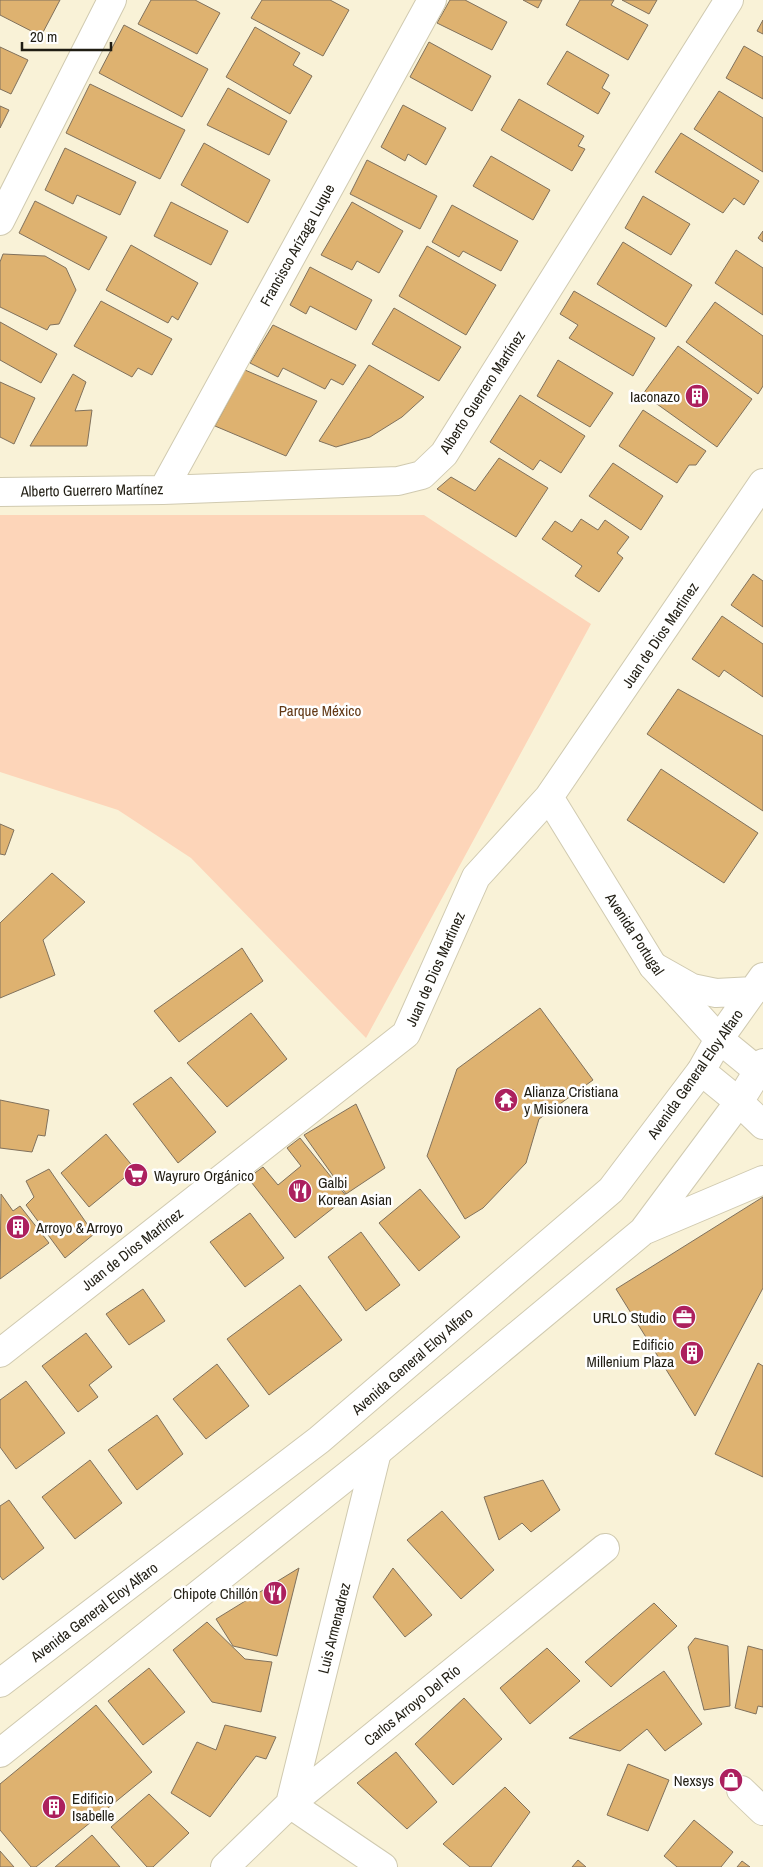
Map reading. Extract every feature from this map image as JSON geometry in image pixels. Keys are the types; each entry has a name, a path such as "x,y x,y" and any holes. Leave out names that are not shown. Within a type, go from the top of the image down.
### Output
{"street":[{"path":"0,221 112,0"},
{"name":"Francisco Arízaga Luque","path":"163,490 432,0"},
{"name":"Alberto Guerrero Martínez","path":"1,491 163,490 398,481 422,475 444,454 729,0"},
{"name":"Juan de Dios Martinez","path":"0,1353 406,1034 476,877 549,797 763,483"},
{"name":"Avenida Portugal","path":"549,797 653,966 719,1040 762,1069"},
{"path":"653,966 692,988 716,994 758,984"},
{"name":"Avenida General Eloy Alfaro","path":"0,1684 319,1440 611,1190 701,1071 719,1040 758,984"},
{"path":"0,1753 378,1452 644,1231 762,1069"},
{"path":"701,1071 739,1102 763,1125"},
{"path":"644,1231 763,1180"},
{"name":"Luis Armenadrez","path":"290,1804 378,1452"},
{"name":"Carlos Arroyo Del Río","path":"225,1867 290,1804 605,1548"},
{"path":"740,1790 763,1810"},
{"path":"290,1804 383,1867"}],"green space":[{"name":"Parque México","path":"0,515 424,515 591,624 366,1038 191,858 118,810 0,772"}],"building":[{"path":"0,0 60,0 41,36 0,15"},
{"path":"151,0 195,0 220,13 197,54 138,24"},
{"path":"262,0 330,0 349,10 323,56 251,18"},
{"path":"450,0 465,0 507,22 492,50 437,23"},
{"path":"523,0 542,0 538,8"},
{"path":"580,0 614,0 611,5 648,25 628,60 566,25"},
{"path":"622,0 657,0 649,14"},
{"path":"763,20 763,34 757,31"},
{"path":"124,25 208,69 182,117 99,73"},
{"path":"255,27 300,53 293,65 312,76 290,114 226,77"},
{"path":"429,42 491,76 472,111 410,77"},
{"path":"744,46 763,57 763,99 726,78"},
{"path":"0,47 28,60 11,94 0,89"},
{"path":"567,51 609,75 602,88 610,93 598,114 547,84"},
{"path":"90,84 185,130 160,179 66,133"},
{"path":"228,88 287,121 269,155 207,125"},
{"path":"719,91 763,118 763,172 694,129"},
{"path":"519,99 584,136 578,146 585,149 572,171 501,130"},
{"path":"403,105 446,128 426,165 408,154 405,161 381,147"},
{"path":"0,106 9,110 0,128"},
{"path":"681,133 759,181 744,205 734,198 723,213 655,172"},
{"path":"204,143 270,180 248,223 181,185"},
{"path":"65,148 136,182 120,215 77,195 73,204 45,190"},
{"path":"491,156 550,190 533,220 473,186"},
{"path":"367,160 437,196 420,229 350,194"},
{"path":"643,196 690,224 671,255 625,228"},
{"path":"35,201 107,237 89,270 19,233"},
{"path":"171,202 228,231 211,265 154,236"},
{"path":"352,202 403,231 379,273 357,261 352,270 321,255"},
{"path":"452,205 518,241 501,271 463,251 459,257 432,242"},
{"path":"763,231 763,242 758,238"},
{"path":"623,242 692,285 666,327 597,284"},
{"path":"131,245 198,283 178,320 172,316 168,323 106,290"},
{"path":"427,246 496,285 466,335 399,296"},
{"path":"736,250 763,268 763,315 715,283"},
{"path":"3,254 45,256 66,268 76,290 59,324 50,325 47,330 0,307 0,262"},
{"path":"310,267 372,300 356,330 310,306 306,314 290,305"},
{"path":"574,291 655,338 633,376 569,338 578,325 560,314"},
{"path":"101,301 172,339 152,375 138,368 132,377 74,346"},
{"path":"715,302 763,336 763,386 758,394 686,342"},
{"path":"394,308 461,347 439,381 372,344"},
{"path":"0,322 57,354 41,383 0,360"},
{"path":"273,325 356,365 343,385 331,379 325,389 283,368 278,377 250,363"},
{"name":"Iaconazo","path":"678,346 752,399 717,447 643,394"},
{"path":"558,360 613,393 590,427 537,396"},
{"path":"369,365 424,397 402,417 370,437 336,447 319,441"},
{"path":"245,370 317,401 286,456 215,426"},
{"path":"73,374 86,382 75,411 92,410 87,446 30,446"},
{"path":"0,382 35,398 14,444 0,437"},
{"path":"520,395 585,436 561,473 540,460 533,470 490,442"},
{"path":"643,410 706,451 696,465 689,465 677,483 619,446"},
{"path":"499,458 548,488 516,537 437,489 451,477 475,491"},
{"path":"613,463 663,496 641,530 589,496"},
{"path":"581,519 598,530 605,520 629,537 617,553 623,558 599,592 575,576 582,566 542,539 555,521 572,532"},
{"path":"753,574 763,581 763,627 731,605"},
{"path":"722,616 763,644 763,697 724,670 719,677 692,659"},
{"path":"678,689 763,736 763,811 647,734"},
{"path":"661,769 758,833 724,883 627,820"},
{"path":"0,824 14,830 5,855 0,854"},
{"path":"52,873 85,902 43,940 55,975 0,998 0,923"},
{"path":"242,948 263,981 179,1042 154,1011"},
{"name":"Alianza Cristiana y Misionera","path":"540,1008 593,1080 539,1119 526,1163 483,1208 465,1219 427,1156 457,1069"},
{"path":"251,1013 287,1059 227,1107 187,1063"},
{"path":"171,1077 216,1132 178,1163 133,1104"},
{"path":"0,1100 49,1110 45,1136 38,1135 32,1152 0,1148"},
{"path":"356,1104 385,1168 346,1194 304,1135"},
{"path":"106,1134 135,1169 89,1207 61,1173"},
{"name":"Galbi Korean Asian","path":"300,1138 347,1197 295,1238 248,1178 263,1167 278,1185 301,1166 287,1148"},
{"path":"49,1169 94,1234 65,1258 26,1205 34,1197 26,1181"},
{"path":"420,1189 460,1237 419,1271 379,1223"},
{"name":"Arroyo & Arroyo","path":"1,1194 13,1211 20,1206 49,1243 0,1279"},
{"name":"Edificio Millenium Plaza","path":"763,1197 763,1288 695,1416 616,1289"},
{"path":"250,1213 284,1258 245,1287 210,1242"},
{"path":"361,1232 400,1285 366,1311 328,1257"},
{"path":"300,1285 342,1340 269,1395 227,1339"},
{"path":"143,1289 165,1321 129,1345 106,1314"},
{"path":"86,1333 112,1367 89,1385 98,1397 78,1412 42,1366"},
{"path":"758,1363 763,1366 763,1477 715,1454"},
{"path":"217,1364 249,1406 206,1439 173,1399"},
{"path":"26,1381 65,1433 16,1469 0,1447 0,1400"},
{"path":"157,1415 183,1454 137,1490 108,1450"},
{"path":"90,1460 122,1503 75,1539 42,1497"},
{"path":"543,1480 560,1510 531,1532 522,1523 499,1540 484,1497"},
{"path":"9,1500 44,1548 3,1580 0,1576 0,1506"},
{"path":"442,1511 494,1570 461,1599 407,1540"},
{"name":"Chipote Chillón","path":"299,1568 277,1656 233,1646 216,1619"},
{"path":"393,1568 432,1615 405,1637 373,1597"},
{"path":"654,1603 677,1626 611,1687 585,1662"},
{"path":"207,1622 245,1659 272,1662 261,1712 212,1702 173,1650"},
{"path":"695,1638 728,1646 730,1706 704,1710 688,1647"},
{"path":"748,1646 763,1650 763,1707 758,1706 756,1714 735,1708"},
{"path":"547,1648 580,1681 530,1724 500,1688"},
{"path":"149,1668 185,1712 143,1745 108,1701"},
{"path":"664,1671 702,1724 665,1751 647,1729 620,1751 569,1738"},
{"path":"464,1698 502,1739 453,1785 415,1744"},
{"name":"Edificio Isabelle","path":"96,1705 152,1772 36,1867 31,1867 0,1830 0,1784"},
{"path":"225,1725 276,1737 266,1759 256,1756 210,1817 171,1793 197,1742 216,1750"},
{"path":"396,1752 437,1802 407,1829 357,1783"},
{"path":"628,1764 669,1780 648,1831 607,1815"},
{"path":"505,1787 530,1812 491,1867 470,1867 443,1844"},
{"path":"149,1794 189,1833 153,1867 147,1867 111,1827"},
{"path":"694,1820 733,1852 721,1867 677,1867 664,1856"},
{"path":"92,1835 120,1867 55,1867"},
{"path":"0,1851 14,1867 0,1867"},
{"path":"578,1860 586,1867 572,1867"},
{"path":"742,1861 750,1867 737,1867"}],"place":[{"name":"Iaconazo","path":"697,396"},
{"name":"Alianza Cristiana y Misionera","path":"506,1100"},
{"name":"Wayruro Orgánico","path":"136,1175"},
{"name":"Galbi Korean Asian","path":"300,1191"},
{"name":"Arroyo & Arroyo","path":"18,1227"},
{"name":"URLO Studio","path":"684,1317"},
{"name":"Edificio Millenium Plaza","path":"692,1353"},
{"name":"Chipote Chillón","path":"275,1593"},
{"name":"Nexsys","path":"731,1780"},
{"name":"Edificio Isabelle","path":"54,1807"}]}
